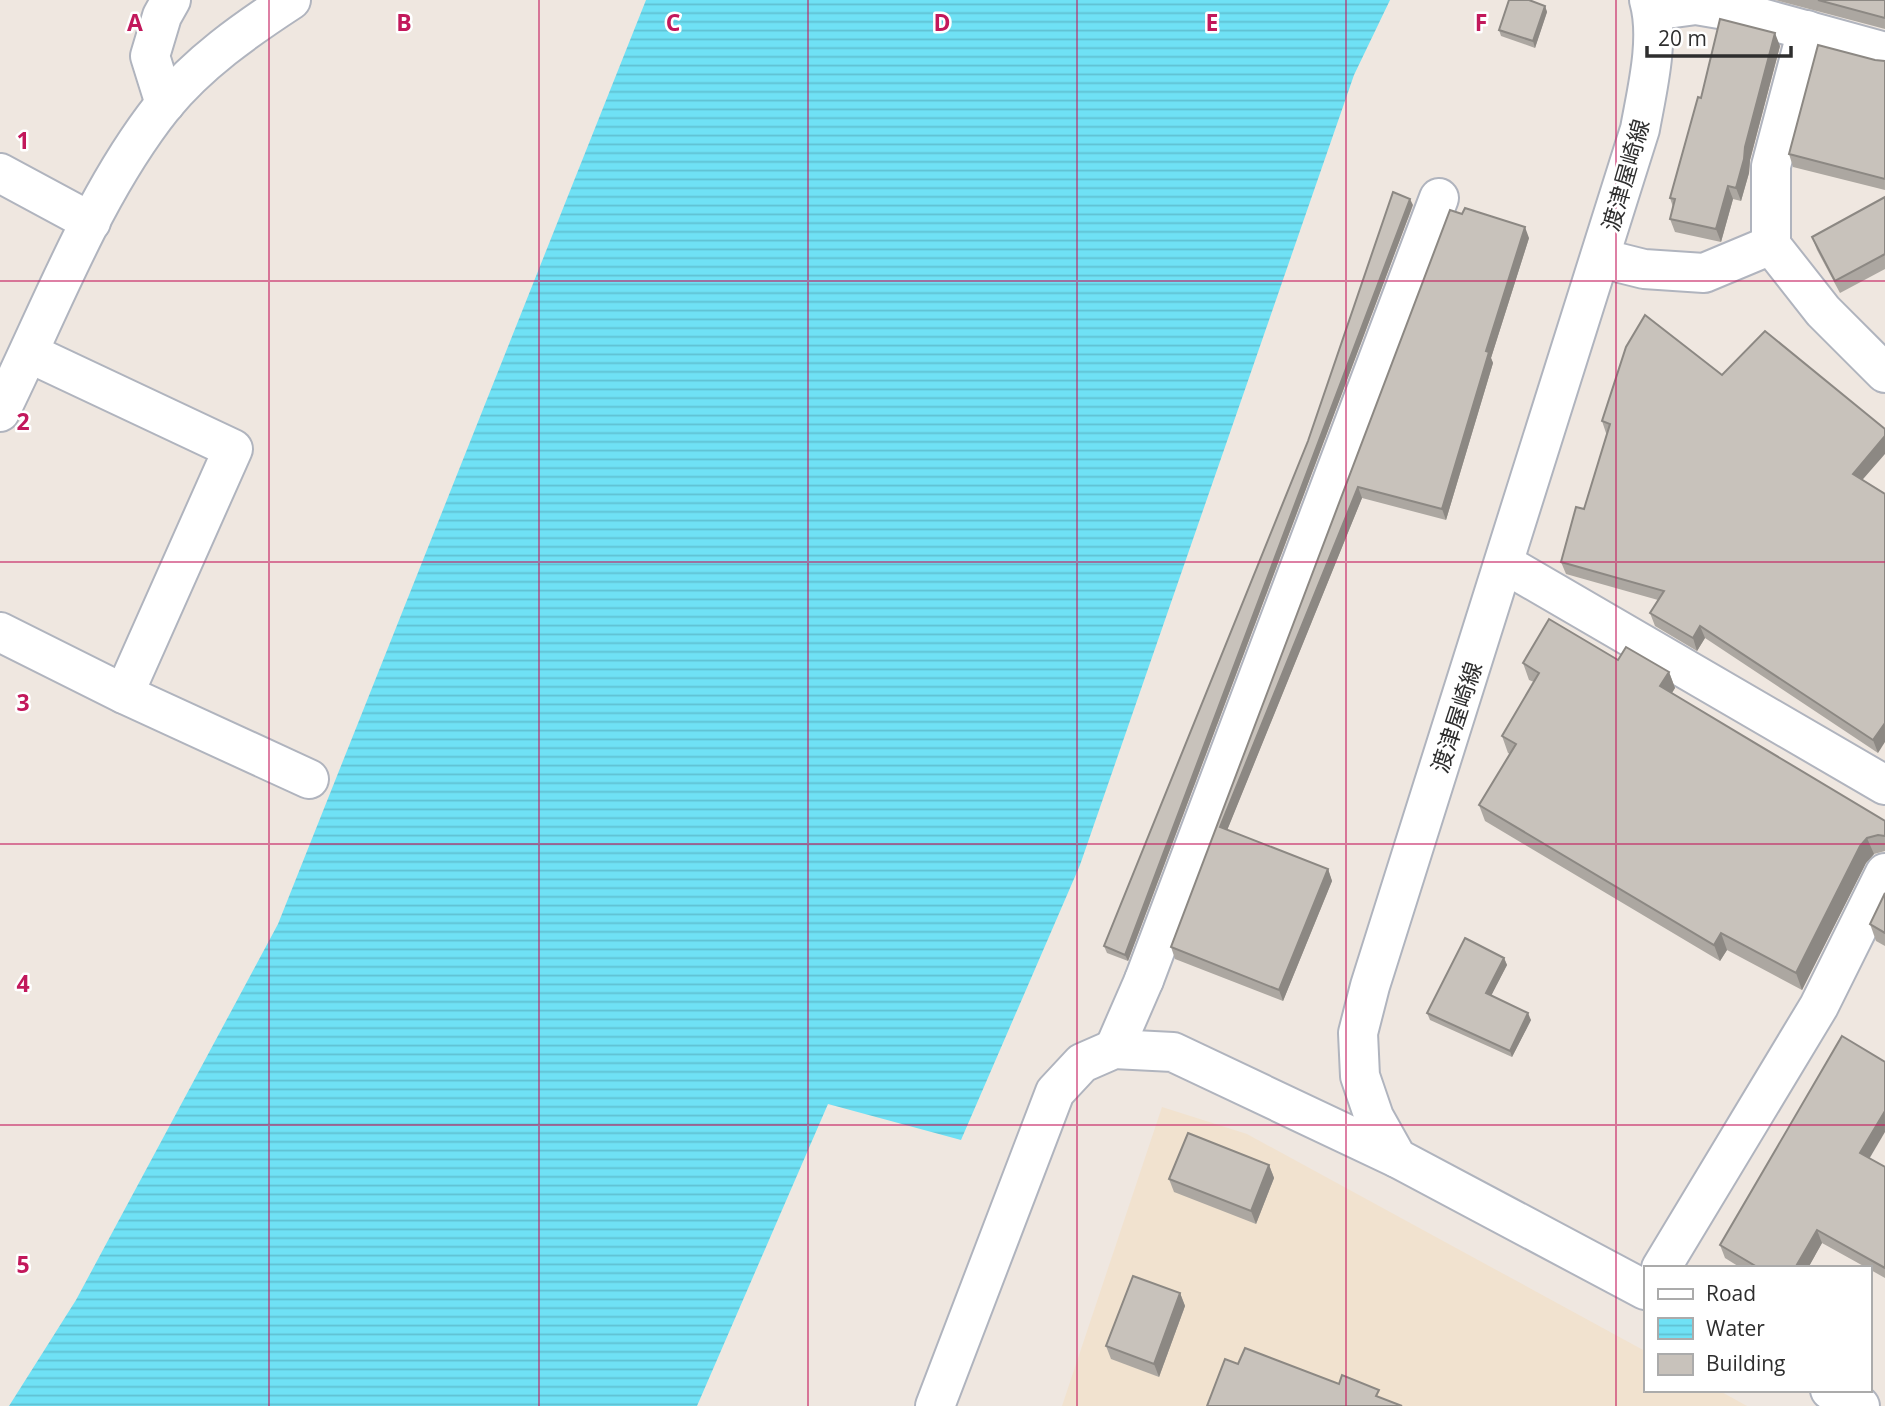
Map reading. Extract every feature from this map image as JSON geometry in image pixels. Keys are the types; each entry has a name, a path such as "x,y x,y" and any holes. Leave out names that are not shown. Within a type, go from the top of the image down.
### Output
{"street":[{"path":"165,104 150,56 162,16 171,0"},
{"path":"0,412 91,222 132,149 165,104 227,43 291,0"},
{"path":"1651,5 1696,5 1742,13 1885,52"},
{"name":"渡津屋崎線","path":"1397,1158 1374,1118 1360,1076 1358,1033 1370,986 1640,129 1651,71 1651,5"},
{"path":"1807,30 1771,166 1771,245 1823,311 1885,373"},
{"path":"0,173 91,222"},
{"path":"1114,1049 1144,980 1438,198"},
{"path":"1600,258 1644,269 1704,273 1771,245"},
{"path":"29,353 233,449 124,694"},
{"path":"1505,564 1884,782"},
{"path":"0,632 124,694 309,779"},
{"path":"1662,1266 1819,1006 1885,873"},
{"path":"935,1406 1055,1092 1082,1063 1114,1049 1172,1052 1397,1158 1644,1289"},
{"path":"1834,1392 1860,1406"}],"shaded area":[{"path":"1162,1107 1247,1134 1644,1350 1644,1392 1722,1392 1747,1406 1062,1406"}],"water":[{"path":"646,0 1390,0 1354,75 1080,865 961,1140 828,1104 697,1406 9,1406 76,1300 278,924"}],"building":[{"path":"1509,0 1529,0 1545,6 1533,41 1499,30"},
{"path":"1818,0 1885,0 1885,18"},
{"path":"1720,19 1775,33 1736,188 1728,186 1716,229 1670,219 1675,199 1670,198 1698,97 1701,98"},
{"path":"1818,45 1885,61 1885,179 1789,154"},
{"path":"1393,192 1410,199 1125,955 1104,946 1308,441"},
{"path":"1885,197 1885,254 1835,281 1812,237"},
{"path":"1465,208 1525,227 1486,351 1489,352 1442,509 1358,487 1220,827 1328,869 1279,990 1171,947 1450,210 1462,214"},
{"path":"1645,315 1722,375 1765,331 1885,429 1885,436 1853,474 1885,494 1885,723 1873,740 1700,626 1693,638 1650,613 1664,591 1561,562 1576,507 1584,509 1610,424 1602,421 1626,347"},
{"path":"1549,619 1618,660 1626,647 1669,672 1660,686 1885,821 1885,836 1867,838 1860,846 1796,973 1721,933 1714,945 1479,805 1516,744 1502,736 1539,673 1523,663"},
{"path":"1885,893 1885,933 1870,924"},
{"path":"1465,938 1504,958 1486,993 1528,1013 1510,1051 1427,1013"},
{"path":"1842,1036 1885,1062 1885,1111 1860,1153 1885,1167 1885,1268 1817,1230 1796,1266 1756,1266 1720,1245"},
{"path":"1188,1133 1269,1165 1251,1211 1169,1179"},
{"path":"1133,1276 1180,1293 1154,1364 1106,1346"},
{"path":"1245,1348 1339,1384 1342,1375 1379,1390 1376,1396 1402,1406 1207,1406 1225,1359 1238,1364"}]}
